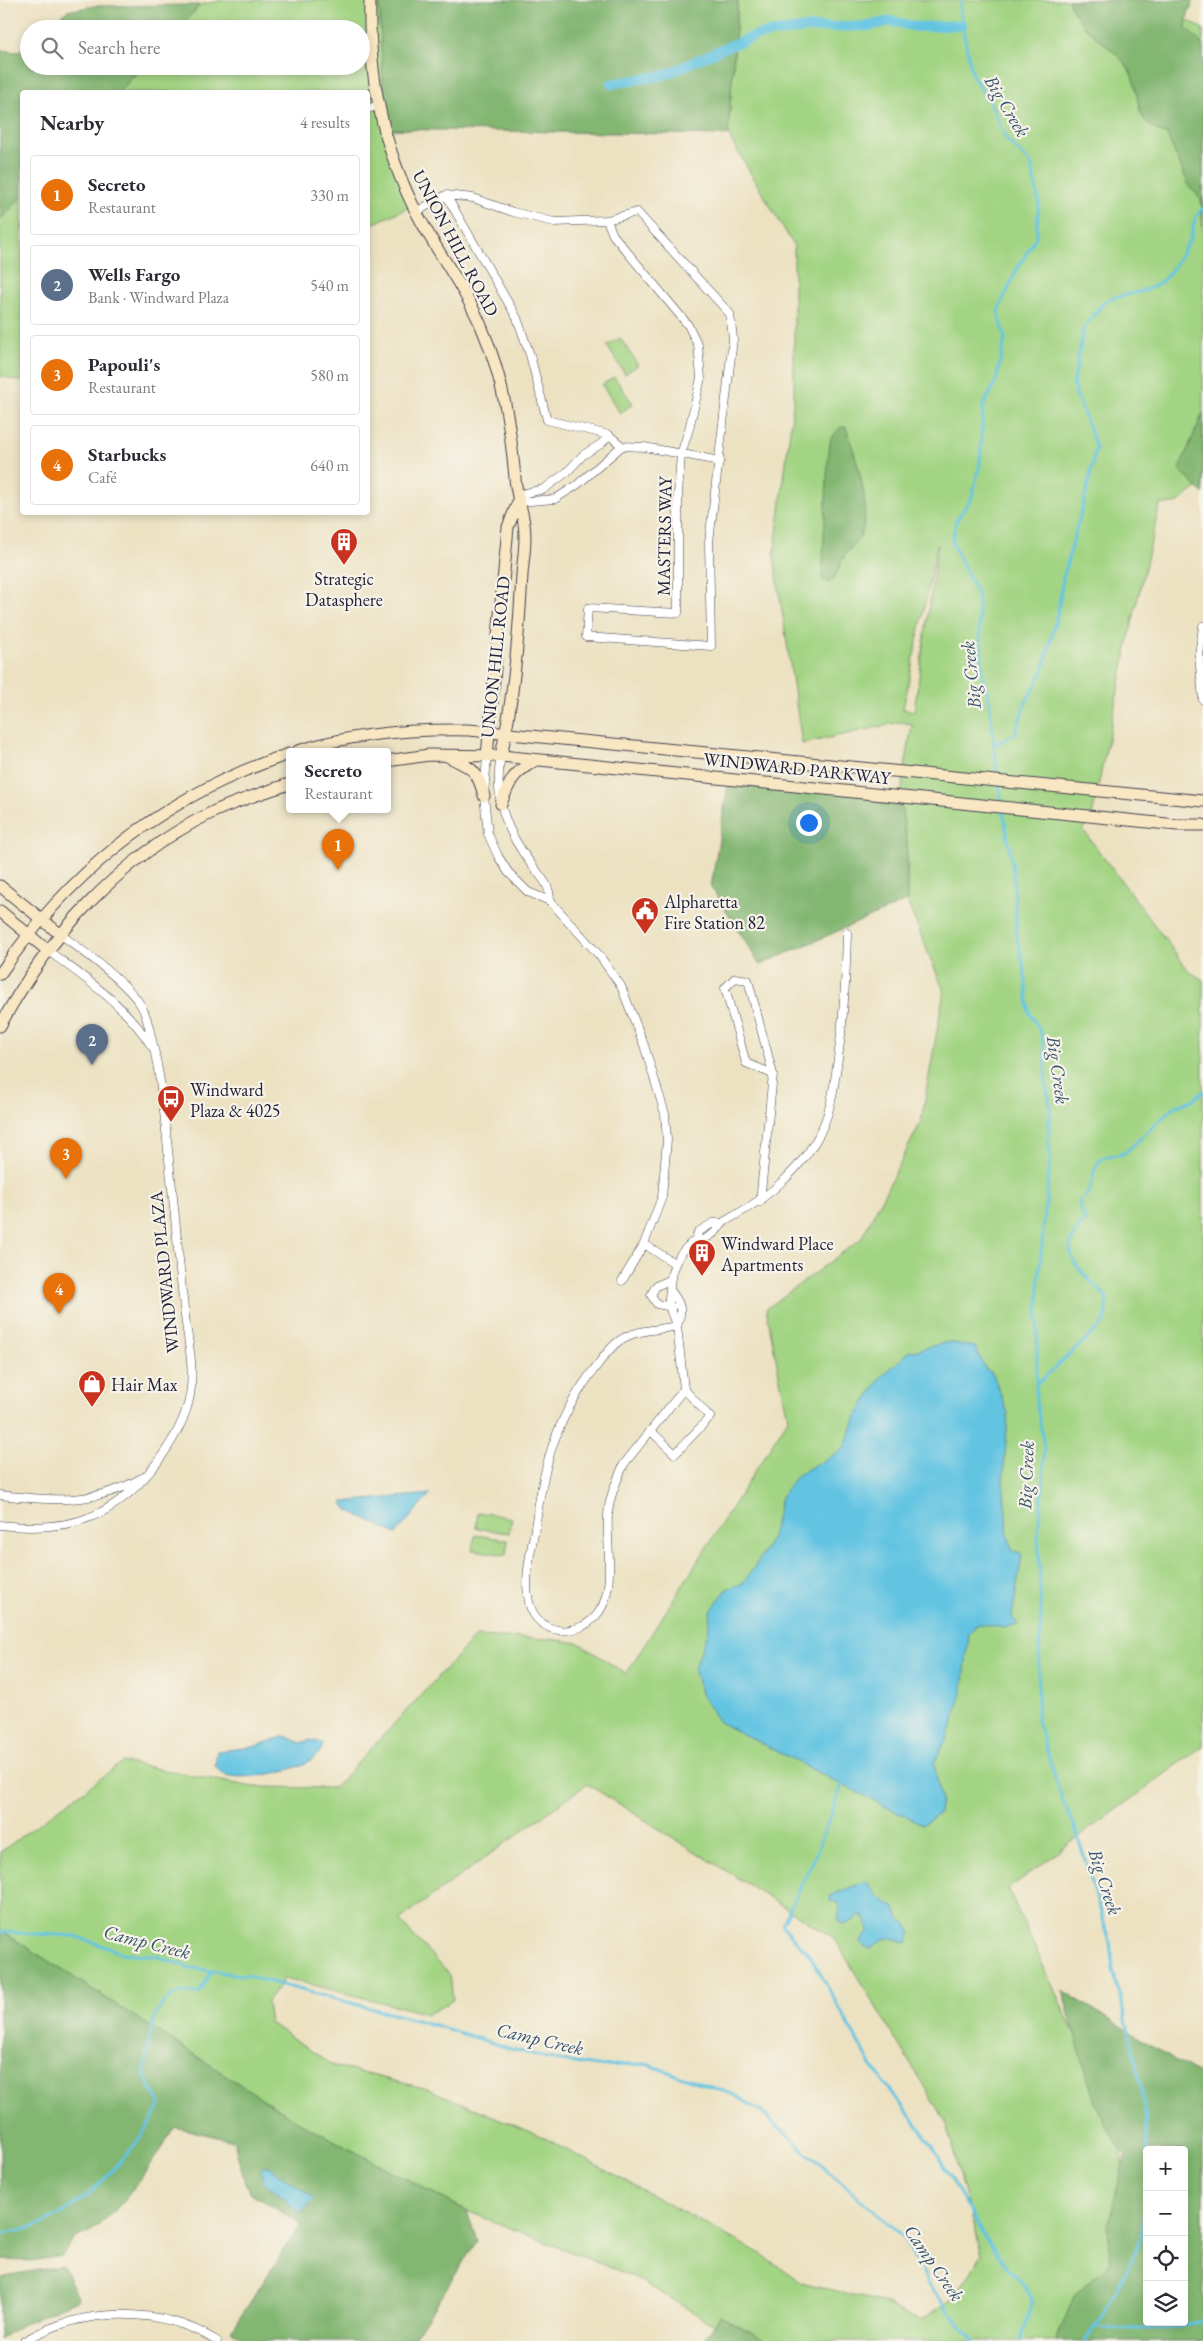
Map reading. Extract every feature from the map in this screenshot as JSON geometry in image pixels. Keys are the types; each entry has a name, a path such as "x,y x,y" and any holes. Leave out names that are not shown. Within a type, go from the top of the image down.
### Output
{"main road":[{"name":"UNION HILL ROAD","path":"370,0 373,107 416,212 469,299 482,329 500,381 510,422 518,498 524,525 522,583 512,705 502,756"},
{"name":"UNION HILL ROAD","path":"487,756 508,527 518,498"},
{"path":"502,583 522,583"},
{"name":"WINDWARD PARKWAY","path":"309,748 337,740 386,732 490,731 1203,800"},
{"path":"443,754 474,771 480,778 484,796"},
{"name":"WINDWARD PARKWAY","path":"391,760 443,754 502,756 959,801 1177,825 1203,825"},
{"path":"0,974 41,919 104,856 152,819 207,787 266,761 286,755"},
{"path":"502,804 513,776 536,760"},
{"path":"0,1026 16,996 47,950 60,934 116,877 172,835 211,813 286,785"},
{"path":"0,886 60,934"},
{"name":"WINDWARD PLAZA","path":"0,911 47,950"}],"street":[{"path":"416,212 446,195 474,198 513,212 554,222 608,220 637,212 730,314 733,339 720,461"},
{"path":"446,195 517,318 530,355 547,420 609,435 622,446 577,485 555,499 518,498"},
{"name":"MASTERS WAY","path":"608,220 613,235 688,325 698,345 701,378 681,454 678,494 678,613 588,608 586,637 711,646 709,542 720,461 681,454 644,447 622,446"},
{"path":"518,498 544,489 567,472 583,455 601,444 609,435"},
{"path":"544,489 555,499"},
{"path":"1203,626 1199,655 1203,700"},
{"path":"487,756 484,796 488,834 498,856 508,872 528,892 550,901 599,955 621,986 641,1036 665,1114 667,1140 666,1172 662,1198 644,1244 622,1281"},
{"path":"502,756 498,776 502,804 510,832 532,866 547,883 550,901"},
{"path":"651,1431 675,1454 710,1418 684,1389 677,1326 668,1301 674,1263 685,1248 696,1239 698,1232 713,1224 722,1223 760,1202 792,1173 815,1142 832,1106 845,1008 848,933"},
{"name":"WINDWARD PLAZA","path":"0,1525 22,1527 78,1521 118,1504 133,1492 169,1447 186,1414 190,1394 192,1367 184,1309 166,1124 148,1020 140,1004 119,981 60,934"},
{"name":"WINDWARD PLAZA","path":"47,950 100,989 123,1010 135,1023 155,1052"},
{"path":"760,1202 774,1074 748,980 735,978 725,988 746,1063 774,1074"},
{"path":"696,1239 703,1240 712,1235 718,1231 722,1223"},
{"path":"707,1227 712,1235"},
{"path":"644,1244 674,1263"},
{"path":"670,1280 656,1286 651,1294 657,1304 670,1308 679,1305"},
{"path":"670,1290 677,1298 682,1314 677,1326"},
{"path":"677,1326 629,1334 619,1341 586,1380 560,1423 546,1462 529,1565 529,1601 534,1615 542,1624 556,1630 579,1629 600,1612 608,1581 610,1501 624,1464 684,1389"},
{"name":"WINDWARD PLAZA","path":"0,1495 49,1501 72,1500 106,1493 146,1476"},
{"path":"24,2341 45,2330 71,2321 125,2313 155,2317 186,2326 217,2341"}],"green space":[{"path":"224,0 379,0 385,129 416,204 370,225 370,90 121,90 135,75 370,75 370,20 186,20 200,5"},
{"path":"379,0 738,0 728,135 385,129"},
{"path":"738,0 1180,0 1181,16 1203,29 1203,483 1176,504 1160,504 1133,619 1091,821 1083,830 1189,971 1203,980 1203,1746 1008,1889 1116,2124 1132,2224 1123,2246 1058,2341 742,2341 632,2276 467,2211 297,2121 0,1930 0,1852 123,1762 253,1787 334,1788 476,1636 549,1639 579,1643 626,1674 788,1419 766,1309 861,1239 921,1122 944,991 907,901 907,842 900,800 912,724 900,722 802,744 774,557 794,398 794,246 728,135","holes":["938,544 914,711 903,709","587,1784 834,1938 945,2121 982,2255 955,2297 920,2321 885,2303 801,2282 761,2254 543,2137 428,2089 334,2066 270,2023 267,2002 285,1978 428,2014 453,2000 450,1975 399,1920"]},
{"path":"1069,0 1194,0 1188,14 1186,28 1203,45 1203,228 1201,199 1189,186 1167,135 1156,130 1143,118 1132,76 1128,68 1116,54 1080,21 1069,4"},
{"path":"200,5 186,20 56,20 67,11 93,6"},
{"path":"0,50 18,52 20,50 20,75 135,75 121,90 20,90 20,198 0,220"},
{"path":"20,198 20,381 0,376 0,220"},
{"path":"620,338 638,365 625,374 607,346"},
{"path":"614,377 633,404 620,413 602,385"},
{"path":"1203,413 1203,494 1179,469"},
{"path":"841,427 846,427 862,482 865,512 864,525 860,536 844,557 834,578 828,583 822,579 828,458 831,438"},
{"path":"729,779 900,800 907,842 907,901 760,965 711,887"},
{"path":"478,1512 512,1518 509,1533 476,1528"},
{"path":"475,1535 508,1540 506,1555 472,1550"},
{"path":"0,1930 297,2121 467,2211 477,2241 412,2341 245,2341 232,2330 301,2224 251,2193 245,2183 234,2141 175,2127 142,2178 123,2202 96,2228 72,2242 62,2256 30,2261 0,2260"},
{"path":"1062,1990 1203,2077 1203,2341 1056,2341 1074,2296 1111,2263 1107,2229 1125,2157 1095,2103"},
{"path":"63,2266 79,2299 26,2322 0,2339 0,2279 4,2276"},
{"path":"720,2316 769,2341 703,2341"}],"water":[{"path":"948,1342 975,1347 985,1368 993,1374 1008,1414 1003,1481 1008,1535 1012,1550 1022,1554 1012,1617 1019,1625 1002,1628 977,1624 969,1634 963,1689 952,1727 934,1764 941,1798 939,1814 923,1824 719,1722 702,1696 694,1668 708,1633 711,1611 727,1589 743,1583 754,1568 772,1537 781,1497 797,1475 843,1450 856,1417 880,1378 909,1352"},
{"path":"430,1494 396,1534 348,1510 342,1502"},
{"path":"285,1736 301,1743 309,1740 323,1743 320,1752 311,1760 284,1771 241,1777 226,1775 215,1766 217,1751 253,1747"},
{"path":"866,1881 879,1897 895,1908 898,1917 907,1924 911,1932 907,1943 891,1938 883,1939 870,1949 864,1947 861,1941 869,1930 865,1918 861,1916 847,1924 842,1924 839,1921 839,1904 830,1900 830,1896"},
{"path":"268,2166 314,2198 302,2214 263,2181 260,2169"}],"waterway":[{"name":"Big Creek","path":"960,0 962,25 973,77 991,104 1006,139 1031,164 1039,202 1036,237 1016,271 998,311 1005,339 996,381 983,407 980,464 972,497 956,521 952,543 977,593 983,677 989,698 998,779"},
{"path":"611,84 665,75 724,48 755,36 770,33 808,28 868,26 890,21 917,27 962,25"},
{"path":"993,745 1015,734 1024,706 1043,671 1058,612 1063,578 1087,490 1096,447 1073,385 1084,328 1103,303 1109,299 1152,288 1167,276 1189,241 1195,220 1203,208"},
{"name":"Big Creek","path":"999,785 1002,803"},
{"name":"Big Creek","path":"1003,810 1013,869 1017,937 1025,974 1029,1012 1042,1034 1046,1086 1051,1108 1048,1127 1050,1162 1039,1275 1037,1348 1036,1401 1044,1446 1043,1484 1038,1533 1041,1611 1037,1720 1063,1802 1074,1824 1110,1942 1113,1970 1145,2106 1147,2146"},
{"path":"1036,1385 1105,1322 1107,1298 1081,1271 1074,1262 1071,1253 1071,1243 1076,1232 1086,1220 1082,1216 1079,1203 1091,1187 1099,1161 1103,1158 1126,1152 1174,1107 1193,1100 1203,1092"},
{"path":"842,1785 814,1859 782,1925 811,1957 871,2065 930,2142 985,2237 1008,2268 1025,2286 1032,2300 1021,2341"},
{"name":"Camp Creek","path":"0,1932 75,1936 122,1953 156,1956 191,1968 248,1976 431,2024 512,2049 560,2061 598,2066 646,2064 734,2095 759,2110 903,2237 932,2289 974,2341"},
{"path":"0,2234 36,2226 67,2210 94,2189 137,2142 148,2127 160,2103 144,2076 149,2041 156,2016 161,2006 169,1998 179,1993 199,1993 211,1972"},
{"name":"Big Creek","path":"1085,2341 1125,2274 1137,2248 1144,2220 1147,2191"},
{"path":"1096,2327 1155,2330 1203,2321"}],"place":[{"name":"Strategic Datasphere","path":"344,566"},
{"name":"Secreto","path":"338,870"},
{"name":"Alpharetta Fire Station 82","path":"645,935"},
{"name":"Wells Fargo","path":"92,1065"},
{"name":"Windward Plaza & 4025","path":"171,1123"},
{"name":"Papouli's","path":"66,1179"},
{"name":"Windward Place Apartments","path":"702,1277"},
{"name":"Starbucks","path":"59,1314"},
{"name":"Hair Max","path":"92,1408"}]}
